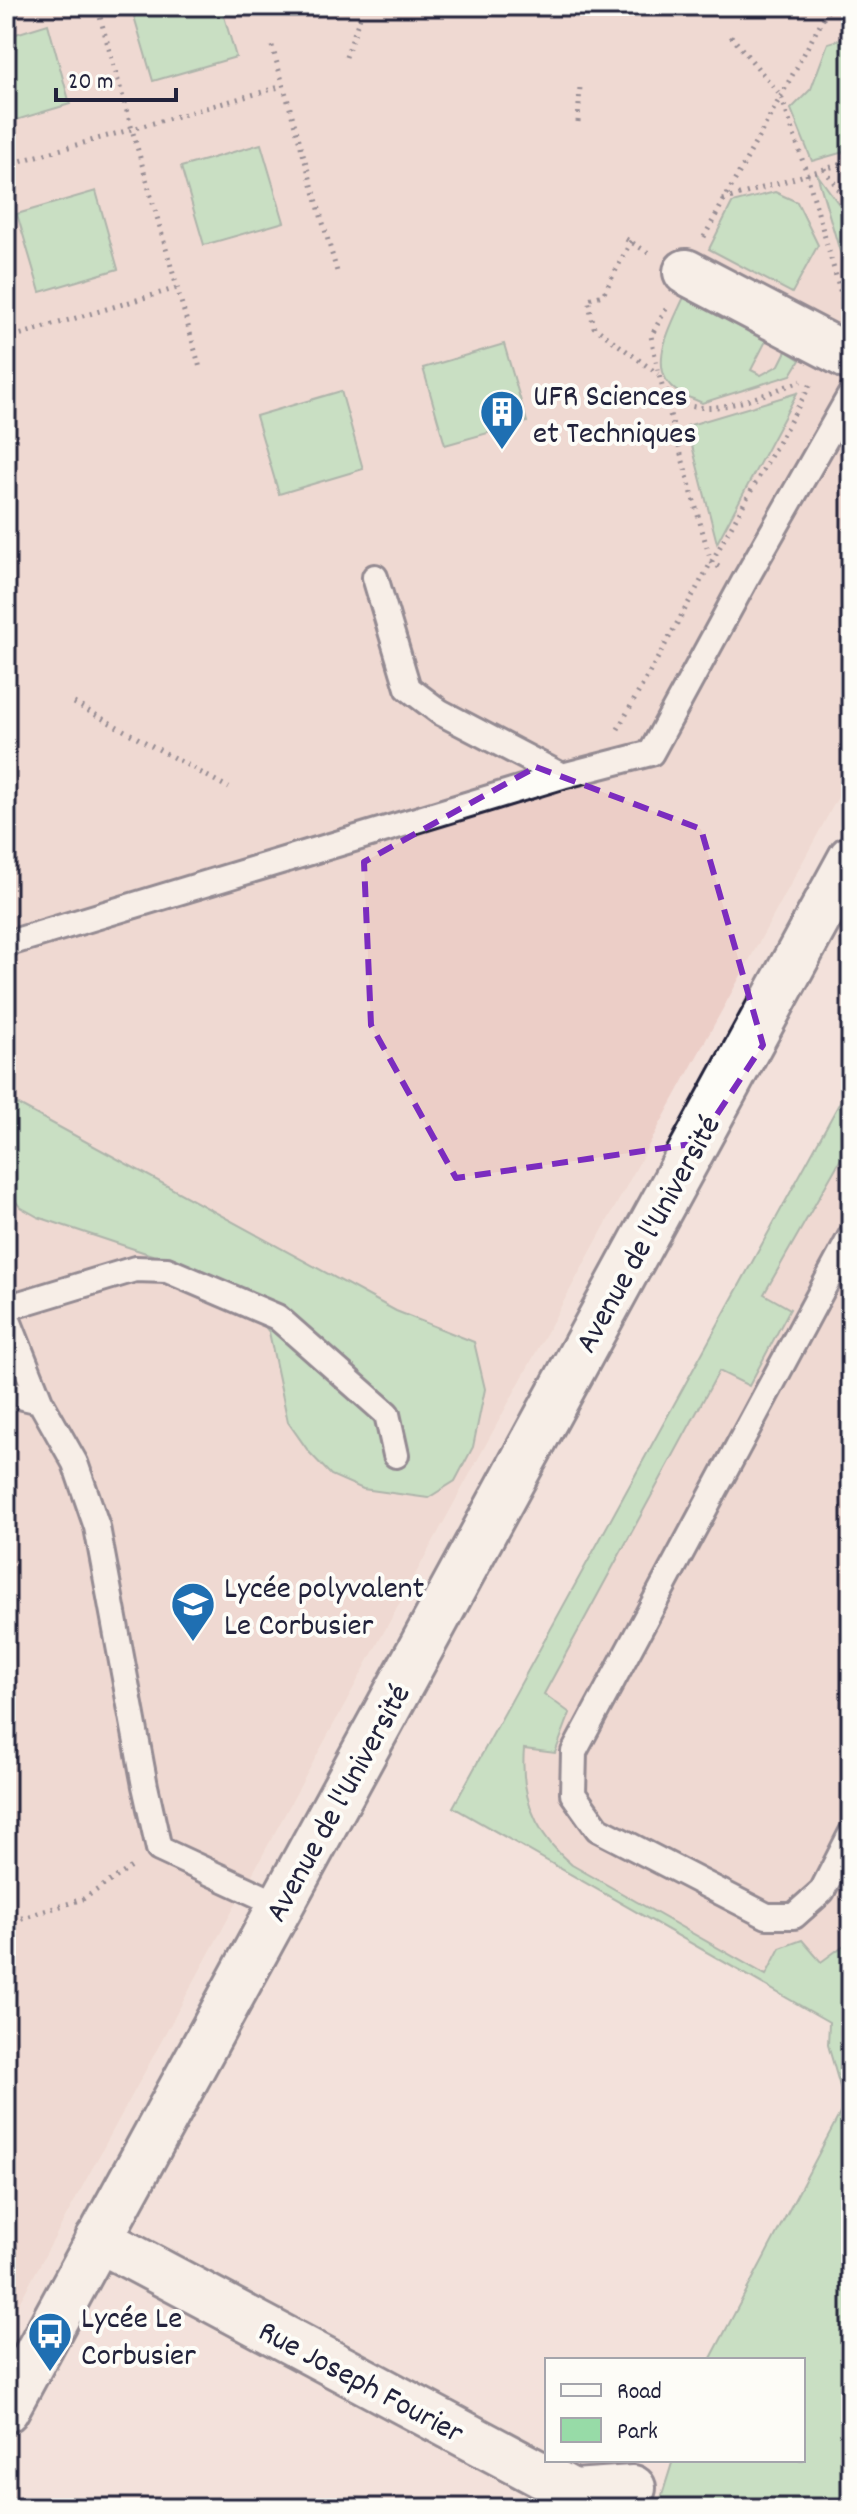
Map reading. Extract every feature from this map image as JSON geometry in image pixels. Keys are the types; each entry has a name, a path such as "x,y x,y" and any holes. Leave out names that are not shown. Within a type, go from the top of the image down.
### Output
{"street":[{"path":"669,263 851,358"},
{"name":"Avenue de l'Université","path":"6,2410 851,858"},
{"name":"Rue Joseph Fourier","path":"98,2239 573,2492 633,2488"}],"lane":[{"path":"6,944 562,776 651,753 851,394"},
{"path":"375,577 408,688 440,712 562,776"},
{"path":"851,1236 574,1752 573,1794 598,1829 767,1916 794,1916 822,1891 851,1834"},
{"path":"6,1308 135,1269 167,1270 277,1317 387,1414 396,1455"},
{"path":"6,1315 40,1401 75,1463 97,1527 159,1849 280,1905"},
{"path":"6,1393 40,1401"}],"path":[{"path":"830,6 722,201 851,161"},
{"path":"98,10 200,368"},
{"path":"346,57 360,17"},
{"path":"731,36 781,96 848,317 851,311"},
{"path":"272,46 338,275"},
{"path":"6,165 283,86"},
{"path":"578,122 580,86"},
{"path":"824,169 851,206"},
{"path":"613,737 814,378 713,409 693,408 676,402 667,393 659,375 594,327 588,299 603,295 629,240 669,263"},
{"path":"6,315 12,337 177,288"},
{"path":"651,336 711,562"},
{"path":"74,703 229,788"},
{"path":"6,1923 83,1899 159,1849"}],"highlighted area":[{"path":"536,767 701,829 763,1045 698,1143 456,1178 371,1025 364,862"}],"shaded area":[{"path":"6,6 851,6 851,773 6,2327"},
{"path":"851,1082 851,2034 453,1807"}],"green space":[{"path":"131,6 221,6 236,57 153,81"},
{"path":"48,24 70,104 6,123 6,37"},
{"path":"851,36 851,150 812,161 791,109 811,89 828,43"},
{"path":"261,144 284,222 204,245 181,167"},
{"path":"817,174 851,221 851,289"},
{"path":"96,191 118,269 40,292 17,214"},
{"path":"775,192 797,202 818,245 792,293 709,249 732,203"},
{"path":"684,297 766,341 751,370 761,375 779,365 786,351 800,360 791,375 702,403 678,392 668,383 662,359 668,333"},
{"path":"504,344 527,422 445,445 423,368"},
{"path":"341,391 363,469 279,494 256,416"},
{"path":"797,393 717,543 687,426"},
{"path":"851,1082 851,1159 843,1155 764,1294 790,1309 749,1386 719,1371 544,1694 570,1713 555,1753 524,1749 523,1766 528,1798 540,1828 572,1865 766,1975 780,1948 802,1940 821,1962 851,1940 851,2508 658,2508 672,2462 805,2462 805,2358 711,2358 845,2104 828,2045 829,2022 453,1807"},
{"path":"6,1098 396,1311 474,1342 485,1389 473,1447 455,1481 428,1498 363,1489 331,1475 309,1452 288,1422 269,1332 236,1290 191,1268 38,1217 20,1207 6,1188"}],"place":[{"name":"UFR Sciences et Techniques","path":"502,451"},
{"name":"Lycée polyvalent Le Corbusier","path":"193,1643"},
{"name":"Lycée Le Corbusier","path":"50,2373"}]}
